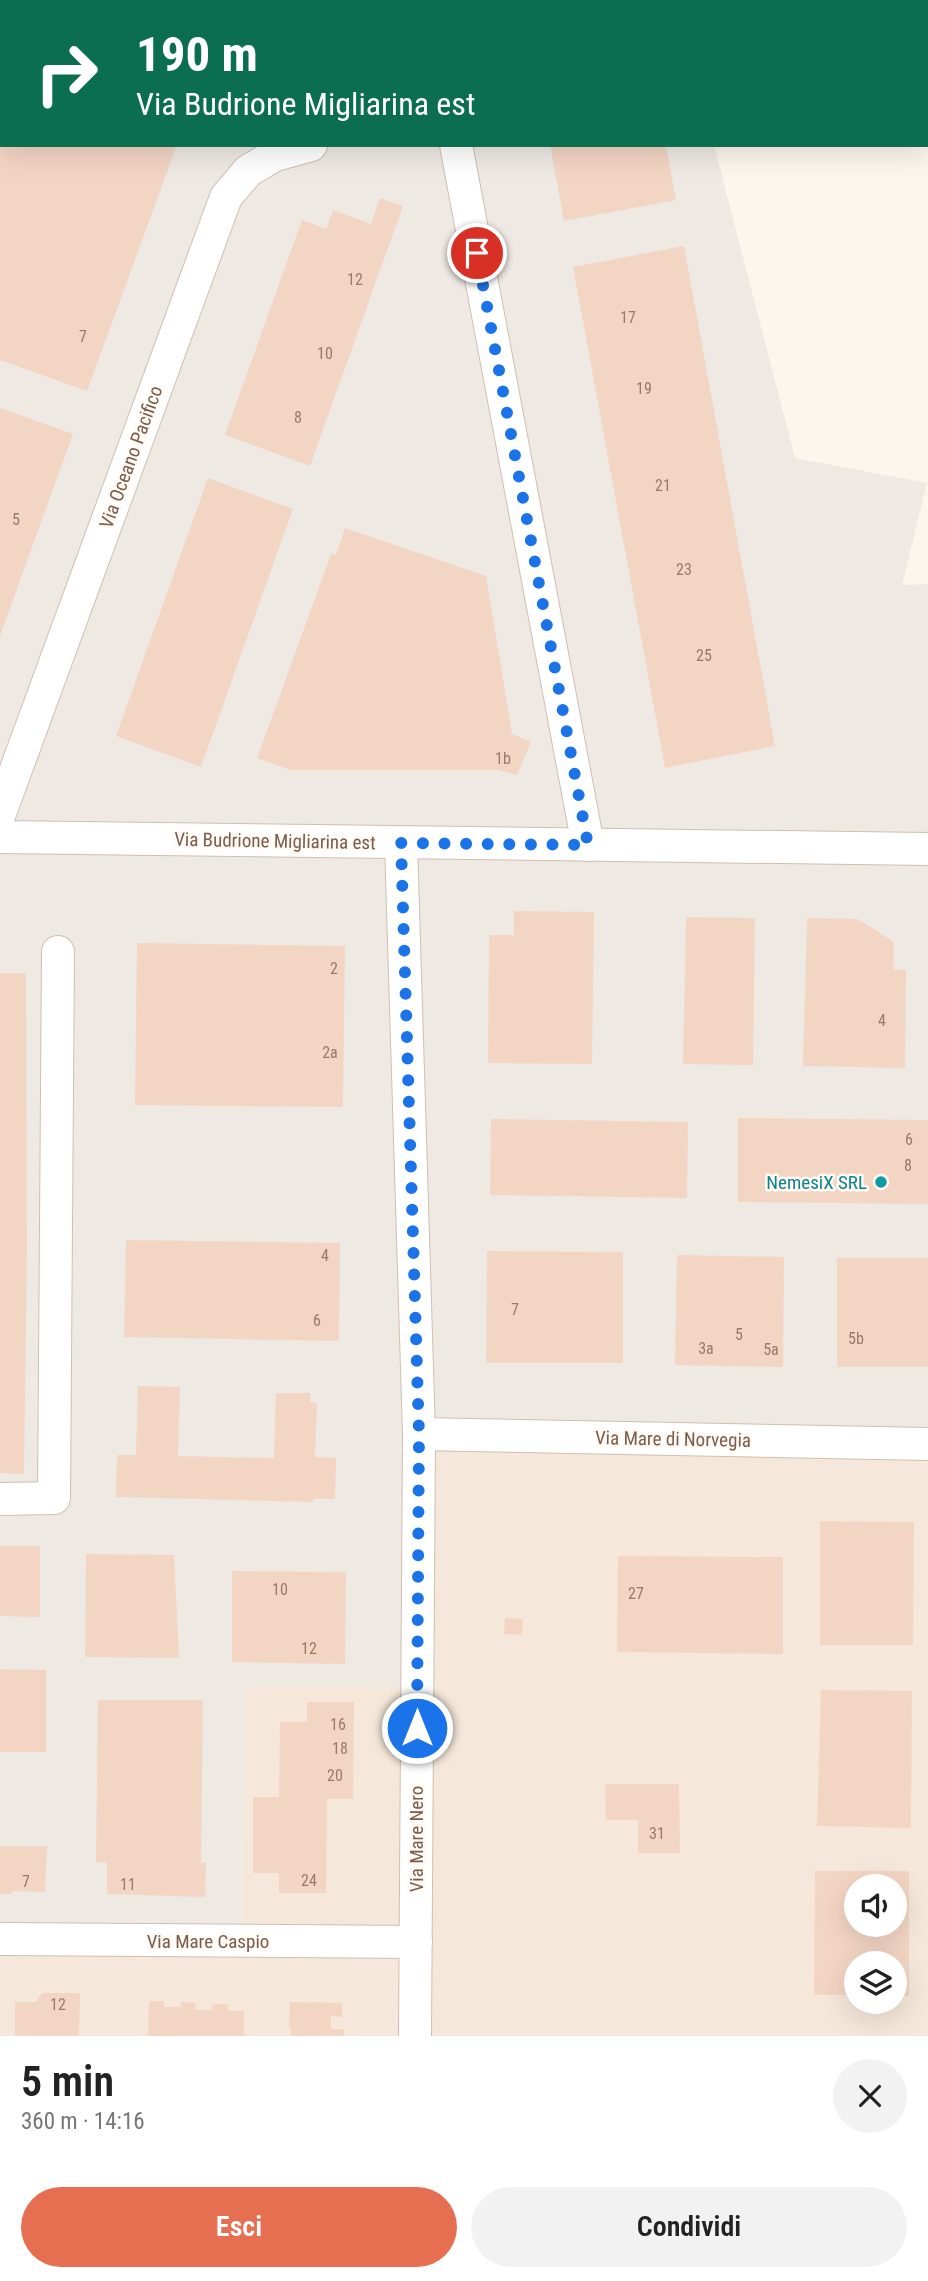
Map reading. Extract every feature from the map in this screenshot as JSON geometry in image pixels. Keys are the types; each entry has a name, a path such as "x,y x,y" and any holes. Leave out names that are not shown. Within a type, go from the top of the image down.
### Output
{"street":[{"name":"Via Oceano Pacifico","path":"0,813 226,197 248,171 275,155 304,147"},
{"path":"456,147 588,845"},
{"name":"Via Budrione Migliarina est","path":"0,837 928,849"},
{"name":"Via Mare Nero","path":"401,843 419,1434 415,2036"},
{"path":"0,1499 54,1497 58,952"},
{"name":"Via Mare di Norvegia","path":"419,1434 928,1444"},
{"name":"Via Mare Caspio","path":"0,1939 416,1942"}],"shaded area":[{"path":"0,147 715,147 795,458 927,483 902,585 928,584 928,1445 420,1441 419,1688 244,1687 242,1947 0,1946"},
{"path":"420,1441 928,1445 928,2036 0,2036 0,1946 242,1947 244,1687"}],"building":[{"path":"0,147 176,147 87,391 0,360"},
{"path":"550,147 666,147 676,200 564,221"},
{"path":"380,198 403,206 310,466 225,435 302,220 326,229 333,210 371,224"},
{"path":"684,246 775,746 665,768 573,267"},
{"path":"0,408 73,434 0,636"},
{"path":"208,478 293,509 201,767 116,736"},
{"path":"345,528 486,576 512,734 531,742 517,775 498,770 290,770 257,758 331,554 336,555"},
{"path":"514,911 594,912 592,1064 488,1063 489,935 514,935"},
{"path":"686,917 755,918 753,1065 683,1064"},
{"path":"807,918 858,919 894,942 893,969 906,970 905,1068 803,1066"},
{"path":"137,943 345,946 343,1107 135,1105"},
{"path":"0,973 26,973 24,1474 0,1473"},
{"path":"738,1118 928,1120 928,1204 738,1202"},
{"path":"491,1119 688,1122 687,1198 490,1195"},
{"path":"126,1240 340,1243 339,1341 124,1337"},
{"path":"487,1251 623,1252 623,1363 486,1363"},
{"path":"677,1255 784,1257 783,1367 675,1365"},
{"path":"837,1258 928,1258 928,1367 837,1367"},
{"path":"138,1386 180,1387 178,1456 274,1458 276,1393 310,1393 310,1402 317,1403 315,1457 336,1458 335,1499 313,1499 313,1502 116,1497 117,1455 136,1455"},
{"path":"820,1521 914,1522 913,1645 820,1645"},
{"path":"0,1546 40,1546 40,1617 0,1616"},
{"path":"86,1554 174,1555 179,1658 85,1657"},
{"path":"618,1556 783,1557 783,1654 617,1652"},
{"path":"232,1571 346,1572 345,1664 232,1662"},
{"path":"505,1618 523,1619 522,1635 504,1634"},
{"path":"0,1669 46,1670 46,1752 0,1752"},
{"path":"821,1690 912,1691 911,1828 817,1826"},
{"path":"98,1700 203,1700 201,1863 206,1862 205,1897 107,1894 107,1863 96,1862"},
{"path":"307,1702 354,1702 353,1799 327,1799 326,1893 279,1893 279,1873 253,1873 253,1797 279,1797 280,1722 307,1722"},
{"path":"605,1784 679,1784 680,1853 638,1853 638,1820 606,1820"},
{"path":"0,1846 47,1846 45,1892 12,1891 12,1894 0,1894"},
{"path":"815,1871 909,1871 909,1996 907,1951 844,1951 844,1995 814,1995"},
{"path":"43,1993 80,1993 79,2036 15,2036 15,2002 37,2002"},
{"path":"149,2001 164,2001 164,2007 181,2007 181,2002 196,2003 195,2010 212,2010 213,2004 228,2004 228,2011 244,2011 244,2036 148,2036"},
{"path":"290,2002 342,2003 342,2017 331,2016 331,2029 344,2029 344,2036 291,2036"}],"place":[{"name":"NemesiX SRL","path":"881,1182"}],"route":[{"path":"417,1728 419,1434 401,843 588,845 477,253"}]}
